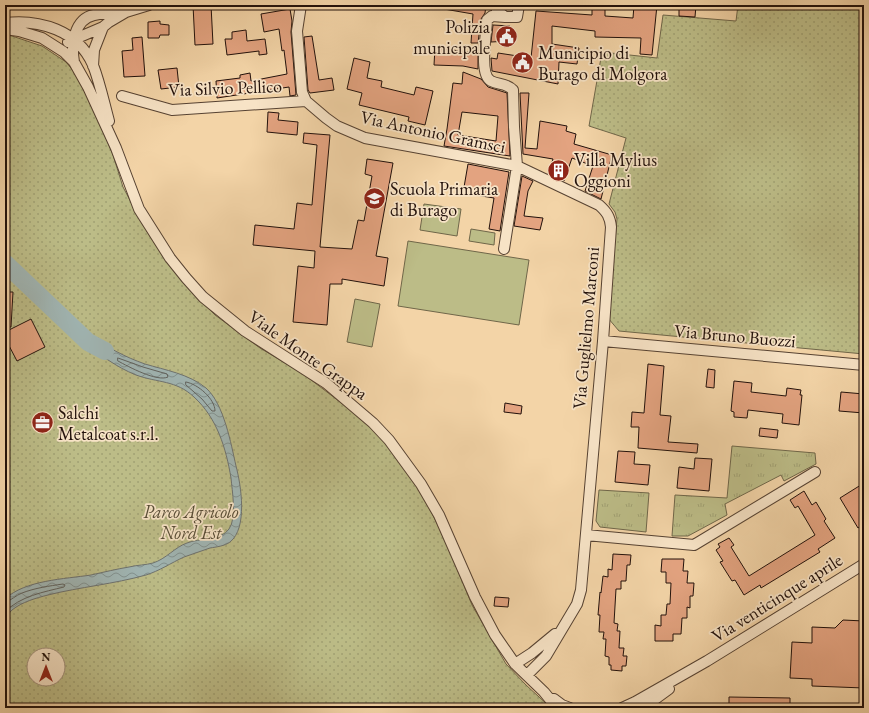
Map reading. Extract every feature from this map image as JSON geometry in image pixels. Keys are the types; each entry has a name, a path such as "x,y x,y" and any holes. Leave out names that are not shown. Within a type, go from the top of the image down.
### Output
{"street":[{"path":"74,62 74,40 78,28 88,17 93,15 126,12 149,5"},
{"path":"301,5 298,17 297,39 302,92 306,101"},
{"path":"496,5 497,10 505,17"},
{"path":"504,249 517,166 513,90 509,85 489,80 486,75 484,67 487,20 492,16 517,17 520,5"},
{"path":"5,29 19,31 61,42 74,40 102,27 126,12"},
{"path":"5,23 37,23 54,28 74,40 82,48 93,66 116,148"},
{"path":"93,66 94,50 102,27"},
{"path":"42,38 64,52 74,62 88,87 116,148"},
{"name":"Via Silvio Pellico","path":"122,96 172,110 306,101"},
{"name":"Via Antonio Gramsci","path":"306,101 337,126 365,138 517,166"},
{"name":"Viale Monte Grappa","path":"116,148 139,209 155,236 186,278 203,297 244,331 326,384 373,423 389,440 421,484 439,515 490,628 515,664 544,692 557,708"},
{"name":"Via Guglielmo Marconi","path":"517,166 599,205 606,211 610,218 611,227 603,341 581,590 577,604 546,656 527,675"},
{"name":"Via Bruno Buozzi","path":"603,341 864,366"},
{"path":"586,535 694,545 815,472"},
{"name":"Via venticinque aprile","path":"622,708 707,661 864,564"},
{"name":"Via Guglielmo Marconi","path":"515,664 532,653 562,628"},
{"name":"Via venticinque aprile","path":"643,708 707,661"},
{"name":"Viale Monte Grappa","path":"544,692 562,705 570,708"}],"green space":[{"path":"738,5 864,5 864,354 619,331 608,318 617,219 615,212 609,204 626,138 589,126 602,52 657,58 663,15 736,21"},
{"name":"Parco Agricolo Nord Est","path":"5,35 42,46 66,62 80,79 89,96 113,155 123,187 143,225 157,247 192,292 215,315 260,348 302,373 361,417 384,441 422,494 444,537 472,605 506,664 551,708 5,708"},
{"path":"424,204 461,209 457,236 420,230"},
{"path":"471,229 495,233 494,245 469,241"},
{"path":"408,241 529,260 519,325 398,306"},
{"path":"355,299 380,304 372,347 347,342"},
{"path":"732,446 815,453 816,464 784,481 781,475 725,504 727,515 688,536 672,536 675,495 727,498"},
{"path":"599,490 649,493 646,532 600,527 596,521"}],"water":[{"path":"89,334 95,339 130,358 192,379 206,388 212,395 218,404 226,425 238,474 242,506 239,527 236,535 226,544 184,557 146,575 122,581 60,592 34,599 12,610 5,620 5,599 23,588 46,581 91,575 153,563 162,559 178,547 192,541 221,536 229,529 233,518 231,478 223,445 209,414 202,405 187,392 174,385 136,375 108,360 82,341"}],"building":[{"path":"193,5 211,5 213,44 195,45"},
{"path":"445,5 486,5 485,13 481,19 478,43 471,43 473,14 444,9"},
{"path":"592,5 605,5 605,16 633,18 634,5 657,5 652,55 640,54 641,38 595,37 595,31 552,26 552,44 579,48 577,64 559,62 558,84 492,71 491,58 497,59 498,53 531,58 536,11 592,15"},
{"path":"679,5 696,5 695,17 679,16"},
{"path":"290,9 296,95 290,96 289,87 217,98 216,81 240,78 240,75 250,73 251,81 287,74 284,50 282,51 279,29 264,32 261,14"},
{"path":"160,21 160,24 169,25 169,35 160,35 159,38 148,38 148,22"},
{"path":"493,25 510,26 509,41 491,42"},
{"path":"246,30 247,41 265,39 267,54 259,55 259,51 227,55 225,39 232,39 232,32"},
{"path":"312,36 319,80 332,78 334,90 310,93 308,90 304,37"},
{"path":"142,37 145,76 124,77 122,51 133,50 132,38"},
{"path":"435,48 470,52 470,49 478,50 478,69 463,66 434,65"},
{"path":"354,58 370,62 367,78 382,81 381,87 414,95 416,87 433,91 425,125 408,121 409,117 359,105 362,93 347,89"},
{"path":"177,68 179,87 161,89 158,70"},
{"path":"463,72 481,79 488,87 507,93 510,156 444,146 453,83 462,84","holes":["462,112 498,116 496,141 458,135"]},
{"path":"520,93 529,93 525,148 537,149 540,121 567,126 566,131 576,134 574,144 612,155 601,199 585,191 593,166 572,158 564,181 548,174 553,159 523,154"},
{"path":"268,112 279,113 278,120 298,122 297,135 267,132"},
{"path":"304,133 330,135 320,247 352,249 358,220 364,221 372,176 365,174 367,159 393,163 376,256 388,258 384,286 342,279 342,284 330,284 327,325 293,322 298,266 314,268 315,251 253,245 255,225 294,229 297,203 312,205 317,145 303,143"},
{"path":"468,164 509,172 500,231 489,229 494,198 463,193"},
{"path":"522,176 533,181 528,191 524,216 543,218 540,230 514,226"},
{"path":"5,292 13,292 11,327 5,327"},
{"path":"31,319 45,347 17,361 5,338 5,332"},
{"path":"648,364 664,366 660,415 671,416 668,442 698,444 697,453 638,448 639,427 631,427 632,412 644,413"},
{"path":"708,369 715,370 714,388 706,387"},
{"path":"734,381 752,383 751,392 786,396 787,388 801,390 800,395 802,395 799,425 782,423 783,414 748,410 747,418 734,417 734,412 731,411"},
{"path":"841,392 864,394 864,413 839,411"},
{"path":"505,403 522,406 521,414 504,412"},
{"path":"760,428 778,430 777,438 759,436"},
{"path":"618,451 635,452 634,464 650,465 648,485 615,482"},
{"path":"695,458 712,459 709,491 677,488 679,467 694,469"},
{"path":"864,483 864,524 858,528 840,498"},
{"path":"804,491 812,505 816,502 826,519 824,521 835,538 818,549 820,552 761,588 760,585 744,595 735,580 732,581 720,562 723,561 716,550 720,547 718,544 729,538 734,545 731,547 749,576 815,535 798,506 795,508 790,500"},
{"path":"613,554 631,555 630,565 627,565 626,581 621,581 621,589 616,589 614,623 618,624 617,631 620,631 619,648 624,648 623,656 627,656 626,666 622,666 622,671 611,670 611,665 609,665 609,657 605,656 606,639 603,639 604,632 599,632 600,615 598,615 600,592 601,593 603,576 608,577 608,569 612,570"},
{"path":"662,559 684,559 683,571 688,571 687,583 694,583 693,596 690,596 690,608 687,607 687,618 682,618 681,634 673,634 673,641 655,641 655,625 661,626 661,615 666,615 667,604 670,604 671,583 666,583 666,572 661,572"},
{"path":"495,597 509,598 508,607 494,606"},
{"path":"843,620 864,621 864,688 812,686 812,679 790,678 792,642 812,643 812,627 835,628"},
{"path":"729,697 790,698 790,708 729,708"}],"waterway":[{"path":"5,263 88,342 105,351"}],"place":[{"name":"Polizia municipale","path":"506,37"},
{"name":"Municipio di Burago di Molgora","path":"523,63"},
{"name":"Villa Mylius Oggioni","path":"559,170"},
{"name":"Scuola Primaria di Burago","path":"375,199"},
{"name":"Salchi Metalcoat s.r.l.","path":"43,423"}]}
